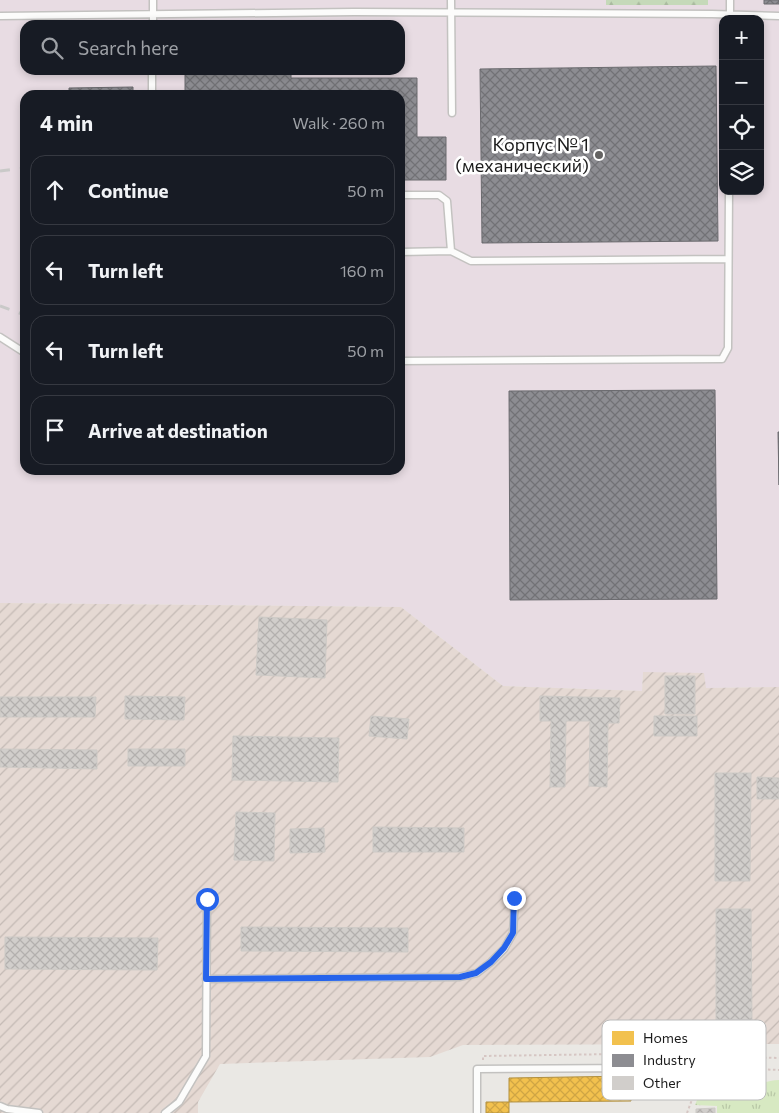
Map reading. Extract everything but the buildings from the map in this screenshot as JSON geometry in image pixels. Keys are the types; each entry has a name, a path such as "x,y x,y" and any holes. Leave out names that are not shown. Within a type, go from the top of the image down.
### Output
{"lane":[{"path":"153,0 153,20"},
{"path":"451,0 452,113"},
{"path":"730,0 730,15"},
{"path":"0,16 354,12 719,17"},
{"path":"764,16 779,16"},
{"path":"152,75 152,90"},
{"path":"405,195 439,195 447,201 451,251"},
{"path":"405,361 722,359 728,348 729,195"},
{"path":"405,252 451,251 471,261 728,259"},
{"path":"0,337 20,350"},
{"path":"206,979 460,977 476,973 491,962 504,948 513,933 514,898"},
{"path":"166,1113 179,1102 206,1056 207,899"},
{"path":"477,1113 477,1069 602,1068"},
{"path":"0,1106 7,1109 39,1113"}],"path":[{"path":"483,1069 483,1056 602,1054"},
{"path":"766,1058 779,1058"},
{"path":"766,1069 779,1070"},
{"path":"687,1113 692,1100"}],"shaded area":[{"path":"0,0 779,0 779,687 706,688 643,672 642,691 503,686 401,607 0,603"},
{"path":"0,603 401,607 503,686 642,691 643,672 704,673 706,688 779,687 779,1044 766,1044 766,1020 602,1020 602,1045 463,1045 430,1057 220,1064 198,1102 198,1113 0,1113"}],"green space":[{"path":"606,0 708,0 708,5 606,5"},
{"path":"779,1080 779,1113 717,1113 717,1106 695,1105 697,1100 766,1100 766,1082"}],"railway":[{"path":"0,171 20,169"},
{"path":"0,306 20,313"}],"place":[{"name":"Корпус № 1 (механический)","path":"599,155"}],"route":[{"path":"207,899 206,979 460,977 476,973 491,962 504,948 513,933 514,898"}]}
